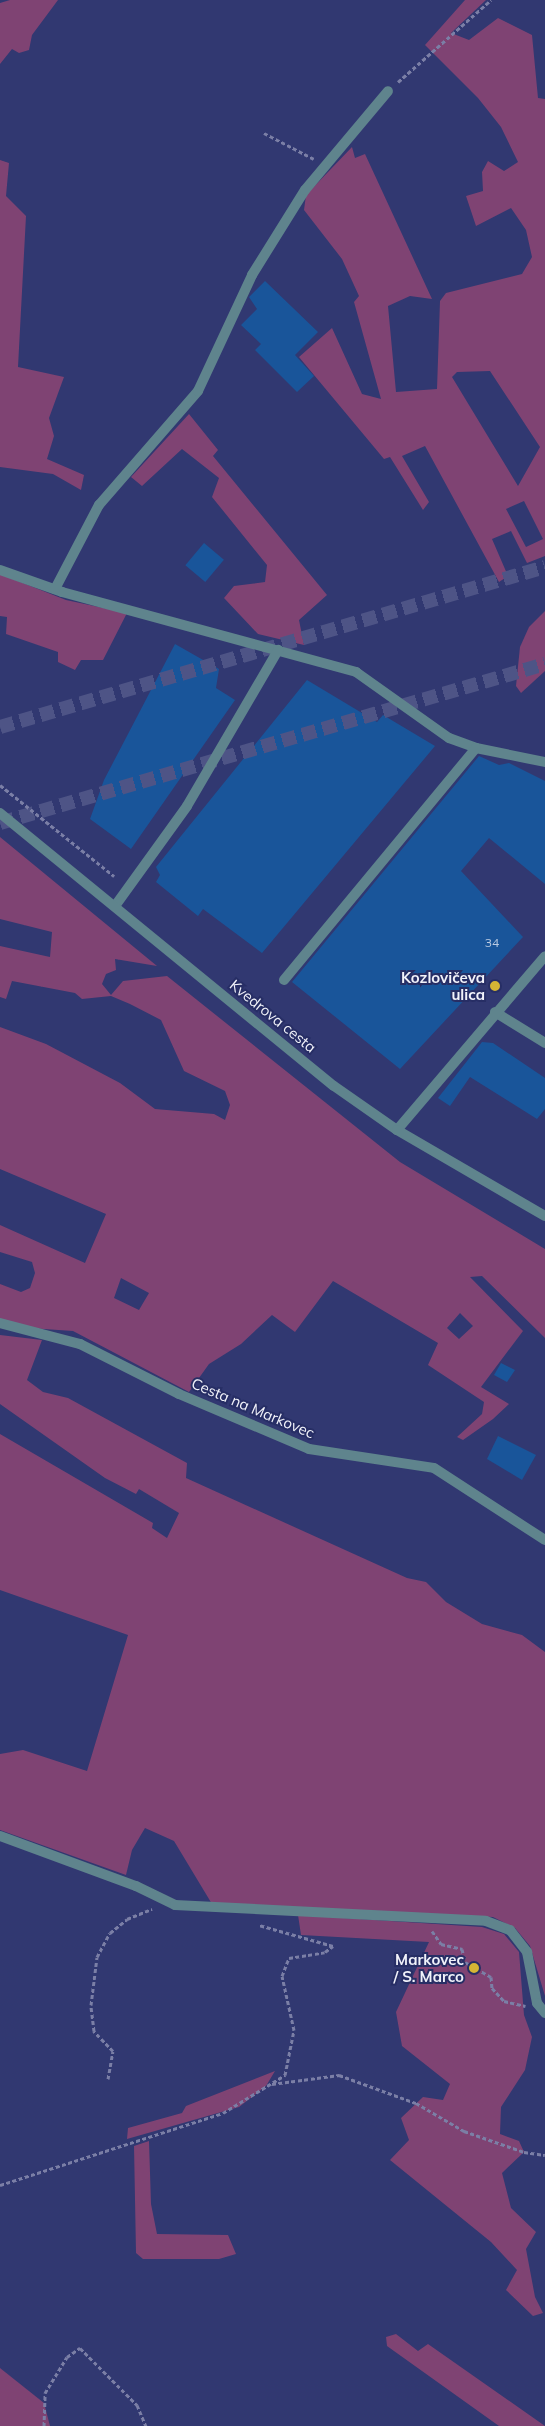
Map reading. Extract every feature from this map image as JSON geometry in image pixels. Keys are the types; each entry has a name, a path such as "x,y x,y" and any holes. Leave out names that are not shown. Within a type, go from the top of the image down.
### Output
{"street":[{"path":"55,589 99,505 198,391 252,275 326,165 388,91"},
{"path":"0,570 55,589 356,672 449,738 476,748 545,762"},
{"path":"115,906 187,806 278,650"},
{"path":"284,980 476,748"},
{"name":"Kvedrova cesta","path":"0,813 334,1086 397,1130 545,1216"},
{"path":"397,1130 495,1012 545,956"},
{"path":"495,1012 545,1043"},
{"name":"Cesta na Markovec","path":"0,1324 80,1344 179,1394 309,1449 434,1468 545,1540"},
{"path":"0,1836 136,1886 175,1905 486,1921 510,1930 527,1952 537,2003 545,2013"}],"path":[{"path":"388,91 491,0"},
{"path":"264,133 326,165"},
{"path":"0,785 114,876"},
{"path":"108,2079 113,2051 94,2031 91,2006 97,1957 110,1933 127,1918 175,1905"},
{"path":"424,1918 441,1944 462,1949 465,1962 491,1977 492,1988 504,2001 529,2007"},
{"path":"0,2184 223,2113 285,2075 294,2030 282,1976 289,1958 325,1952 333,1946 255,1924"},
{"path":"271,2084 338,2076 416,2103 464,2131 524,2152 545,2155"},
{"path":"44,2426 45,2393 67,2357 80,2348 137,2405 146,2426"}],"shaded area":[{"path":"10,0 58,0 32,35 29,50 19,53 12,49 0,64 0,3"},
{"path":"465,0 486,0 451,33 469,40 498,18 532,35 538,98 545,99 545,556 527,563 511,531 492,539 508,576 499,582 425,446 402,456 429,502 423,510 390,457 384,459 299,357 332,328 362,394 381,399 354,302 359,296 342,259 304,210 306,195 352,147 355,158 365,154 432,299 410,296 388,306 396,392 437,389 440,301 446,293 522,274 532,257 526,230 511,208 476,226 466,196 483,191 482,172 488,161 504,171 518,162 501,127 478,98 425,45","holes":["490,371 540,447 518,486 452,377 457,372","524,501 543,539 526,547 506,509"]},
{"path":"0,160 9,163 6,196 26,216 18,367 64,377 49,418 54,436 47,459 84,475 81,490 53,474 0,467"},
{"path":"189,414 218,450 213,456 327,595 299,620 304,645 258,634 224,598 234,586 265,582 267,565 212,497 219,478 182,449 142,486 131,477"},
{"path":"0,574 66,600 127,613 103,660 81,660 75,670 58,662 58,652 6,634 7,617 0,616"},
{"path":"545,611 545,671 521,693 516,686 520,647 529,627"},
{"path":"0,837 157,966 115,959 116,970 106,974 102,984 111,995 123,981 167,976 400,1162 545,1249 545,1338 482,1276 470,1277 523,1331 481,1387 509,1404 493,1419 463,1440 457,1437 482,1414 484,1402 428,1365 438,1343 333,1281 295,1332 272,1315 241,1344 209,1364 189,1392 73,1331 0,1326 0,1284 21,1292 30,1288 35,1273 32,1262 0,1252 0,1225 85,1263 106,1214 0,1169 0,1027 46,1044 120,1083 155,1109 214,1114 225,1120 230,1105 225,1091 184,1071 161,1020 130,1004 111,996 82,999 75,993 12,981 6,999 0,997 0,946 50,957 52,932 0,919","holes":["121,1278 149,1293 139,1310 114,1298","460,1313 473,1326 459,1339 447,1328"]},
{"path":"0,1335 42,1340 27,1380 43,1392 68,1398 187,1463 186,1478 407,1578 426,1582 446,1602 482,1624 522,1635 545,1652 545,1996 530,1946 515,1928 493,1917 212,1904 174,1841 145,1828 132,1850 126,1875 0,1830 0,1754 23,1750 87,1771 128,1635 0,1590 0,1434 153,1523 152,1528 167,1538 179,1513 139,1489 136,1494 105,1478 0,1404"},
{"path":"298,1915 482,1927 504,1934 519,1952 524,2015 532,2037 525,2070 501,2107 500,2134 519,2141 524,2152 502,2173 511,2208 536,2232 526,2249 535,2297 543,2313 533,2316 506,2290 517,2270 491,2242 390,2160 409,2140 401,2118 423,2097 443,2100 450,2084 402,2046 396,2012 429,1942 301,1935"},
{"path":"275,2071 266,2086 239,2107 127,2139 128,2128 182,2113 186,2106"},
{"path":"149,2141 151,2204 157,2234 228,2235 236,2254 219,2259 143,2259 136,2253 134,2146"},
{"path":"396,2334 418,2351 428,2344 545,2426 499,2426 387,2346 386,2337"},
{"path":"0,2368 44,2403 50,2426 0,2426"}],"building":[{"path":"265,281 318,332 295,355 314,376 297,392 255,350 261,344 241,325 257,309 249,297"},
{"path":"204,543 224,560 205,582 185,565"},
{"path":"175,644 219,669 216,688 235,700 131,849 90,819 104,780"},
{"path":"307,680 377,722 383,715 435,746 262,953 203,909 198,916 156,882 160,875 156,867"},
{"path":"479,756 499,765 509,763 545,781 545,884 489,838 461,871 523,937 400,1069 292,982"},
{"path":"482,1042 493,1043 545,1078 545,1109 537,1119 470,1077 450,1106 438,1098"},
{"path":"501,1363 515,1370 507,1382 494,1375"},
{"path":"498,1436 536,1455 522,1480 487,1459"}],"tunnel":[{"path":"0,727 545,567"},
{"path":"0,823 545,664"}],"place":[{"name":"Kozlovičeva ulica","path":"495,986"},
{"name":"Markovec / S. Marco","path":"474,1968"}]}
